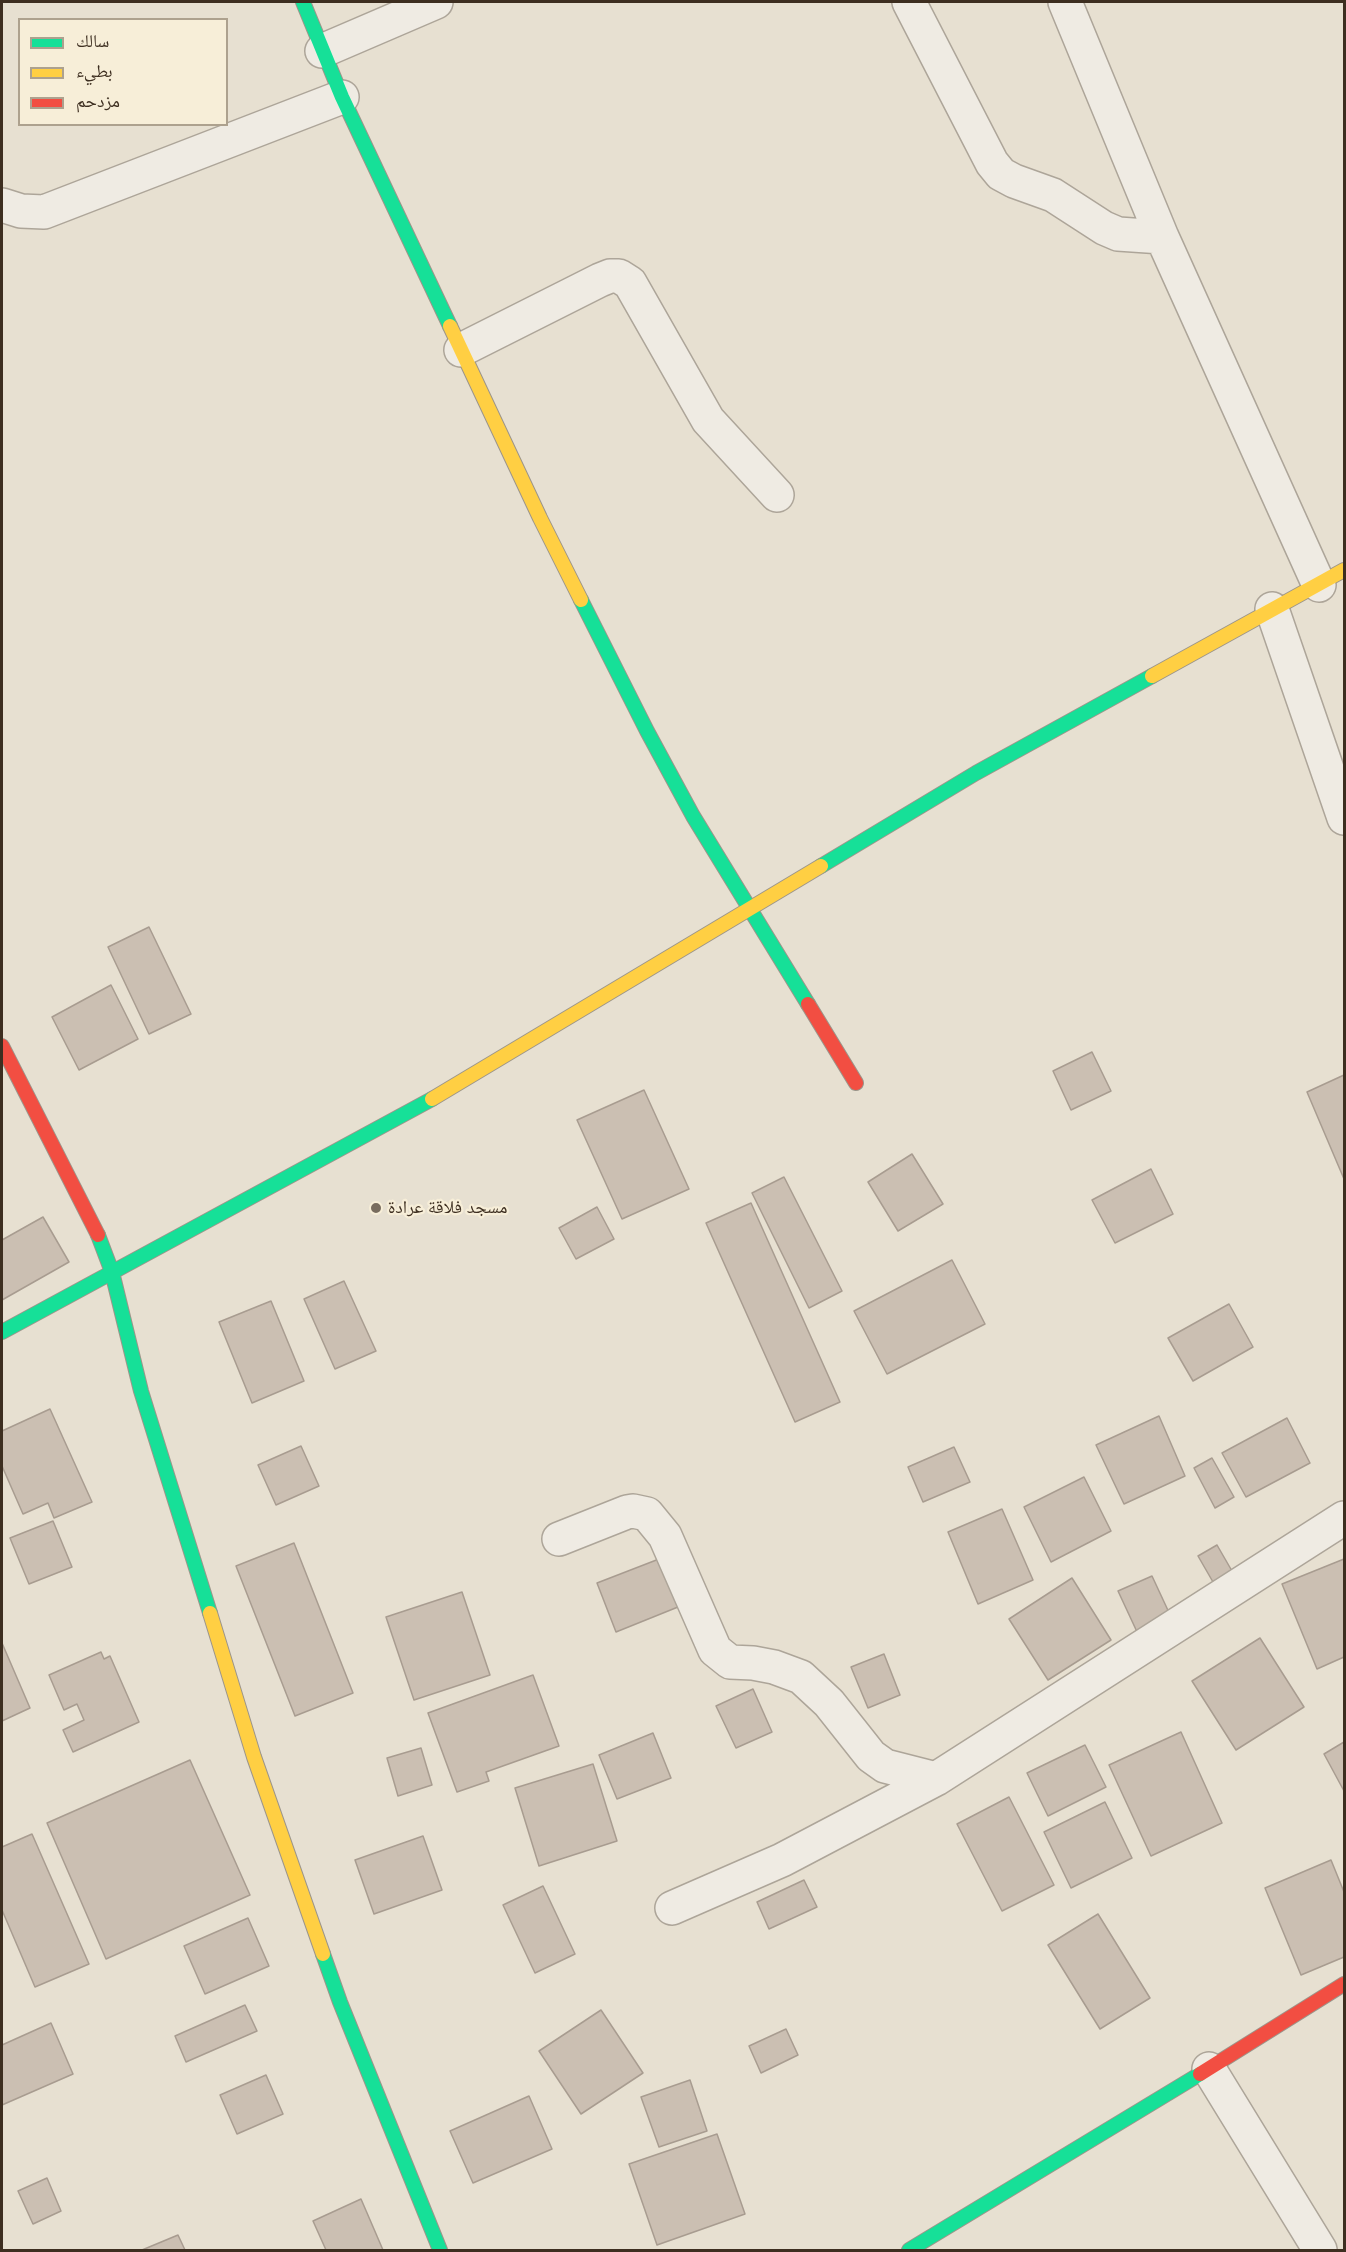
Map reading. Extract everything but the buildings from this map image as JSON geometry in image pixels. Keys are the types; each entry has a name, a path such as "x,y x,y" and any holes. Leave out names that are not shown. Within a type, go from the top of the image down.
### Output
{"street":[{"path":"303,2 342,97 540,518 647,731 693,816 856,1083"},
{"path":"322,51 436,2"},
{"path":"909,2 992,163 1001,174 1053,195 1104,228 1118,234 1162,237"},
{"path":"2,1332 440,1095 976,773 1332,578 1162,237 1065,2"},
{"path":"2,205 21,211 44,212 342,97"},
{"path":"462,350 600,280 610,276 619,276 630,283 708,420 777,495"},
{"path":"1272,609 1344,818"},
{"path":"2,1046 94,1224 112,1272 141,1391 254,1757 340,2002 440,2250"},
{"path":"559,1539 627,1512 647,1514 665,1536 715,1650 730,1662 774,1667 801,1677 829,1703 871,1756 885,1766 936,1779"},
{"path":"672,1908 782,1860 936,1779 1344,1518"},
{"path":"909,2250 1209,2069 1344,1984"},
{"path":"1209,2069 1320,2250"}],"traffic: fast":[{"path":"303,2 342,97 450,326"},
{"path":"581,600 693,816 808,1004"},
{"path":"821,866 976,773 1152,676"},
{"path":"2,1332 432,1099"},
{"path":"98,1235 112,1272 141,1391 210,1613"},
{"path":"323,1954 340,2002 440,2250"},
{"path":"909,2250 1200,2074"}],"traffic: slow":[{"path":"450,326 581,600"},
{"path":"1152,676 1344,570"},
{"path":"432,1099 821,866"},
{"path":"210,1613 254,1757 323,1954"}],"traffic: jam":[{"path":"808,1004 856,1083"},
{"path":"2,1046 98,1235"},
{"path":"1200,2074 1344,1984"}],"place":[{"name":"مسجد فلاقة عرادة","path":"376,1208"}]}
